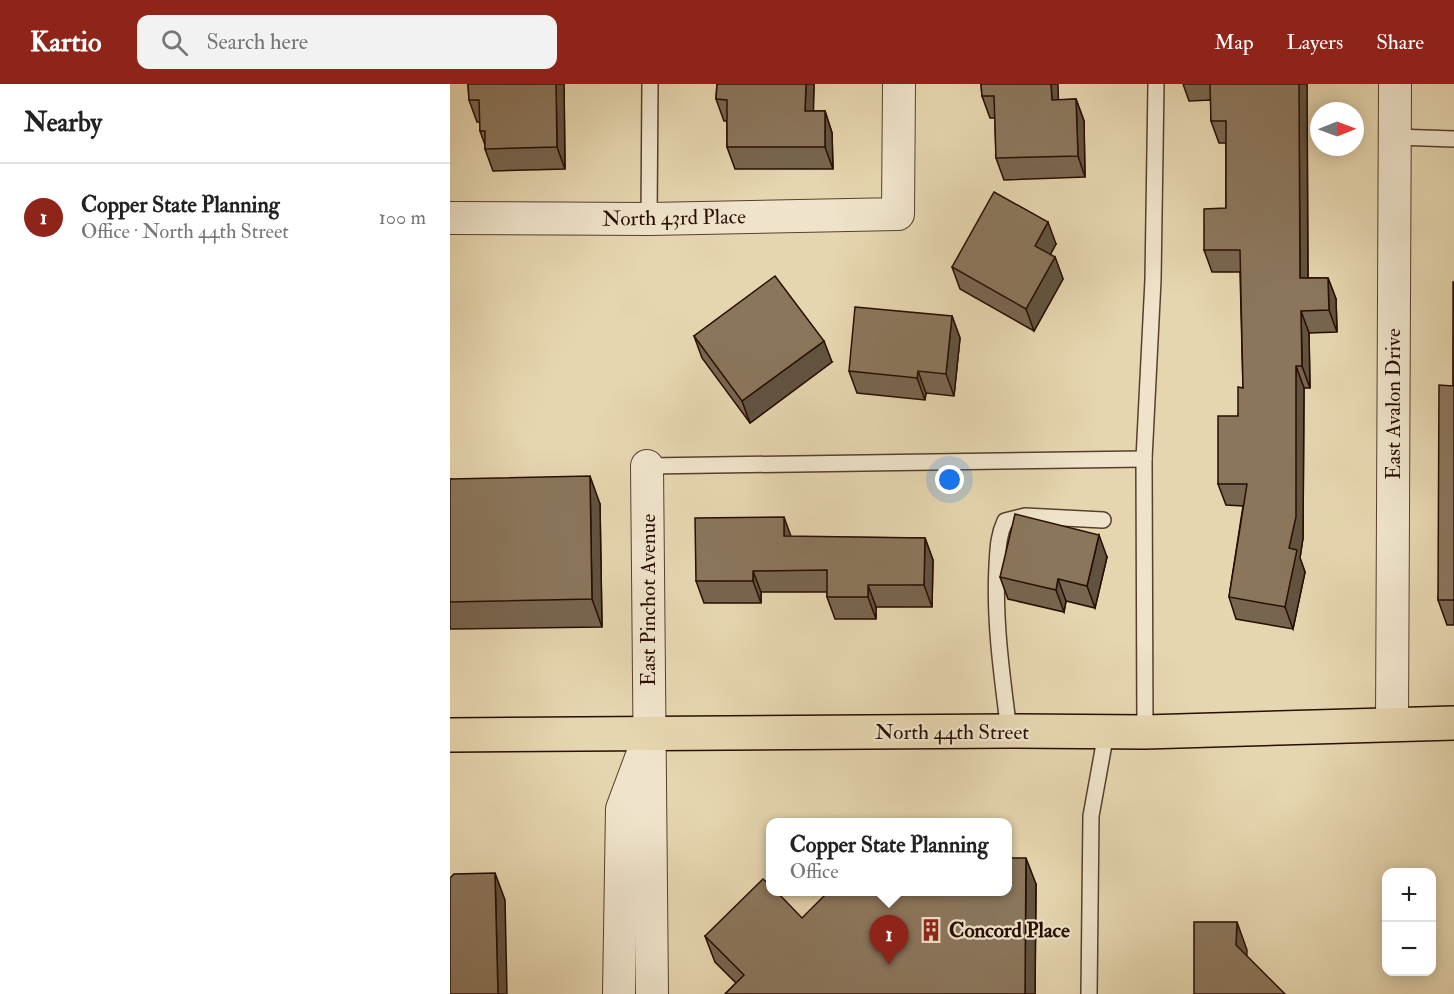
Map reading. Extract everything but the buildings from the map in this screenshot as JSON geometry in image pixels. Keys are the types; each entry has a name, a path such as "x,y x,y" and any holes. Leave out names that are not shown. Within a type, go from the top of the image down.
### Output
{"main road":[{"name":"North 44th Street","path":"450,735 1009,731 1106,733 1454,723"}],"street":[{"name":"North 43rd Place","path":"450,218 649,219 898,214 899,84"},
{"name":"East Avalon Drive","path":"1392,724 1395,84"},
{"name":"East Pinchot Avenue","path":"647,466 652,994"},
{"name":"East Pinchot Avenue","path":"619,994 622,808 649,735"}],"lane":[{"path":"649,219 650,84"},
{"path":"1145,732 1144,459 1153,280 1156,84"},
{"path":"1395,137 1454,139"},
{"path":"647,466 1144,459"},
{"path":"1009,731 1000,668 995,596 999,534 1005,521 1025,516 1103,520"},
{"path":"1089,994 1091,816 1106,733"}],"place":[{"name":"Concord Place","path":"931,930"},
{"name":"Copper State Planning","path":"889,965"}]}
